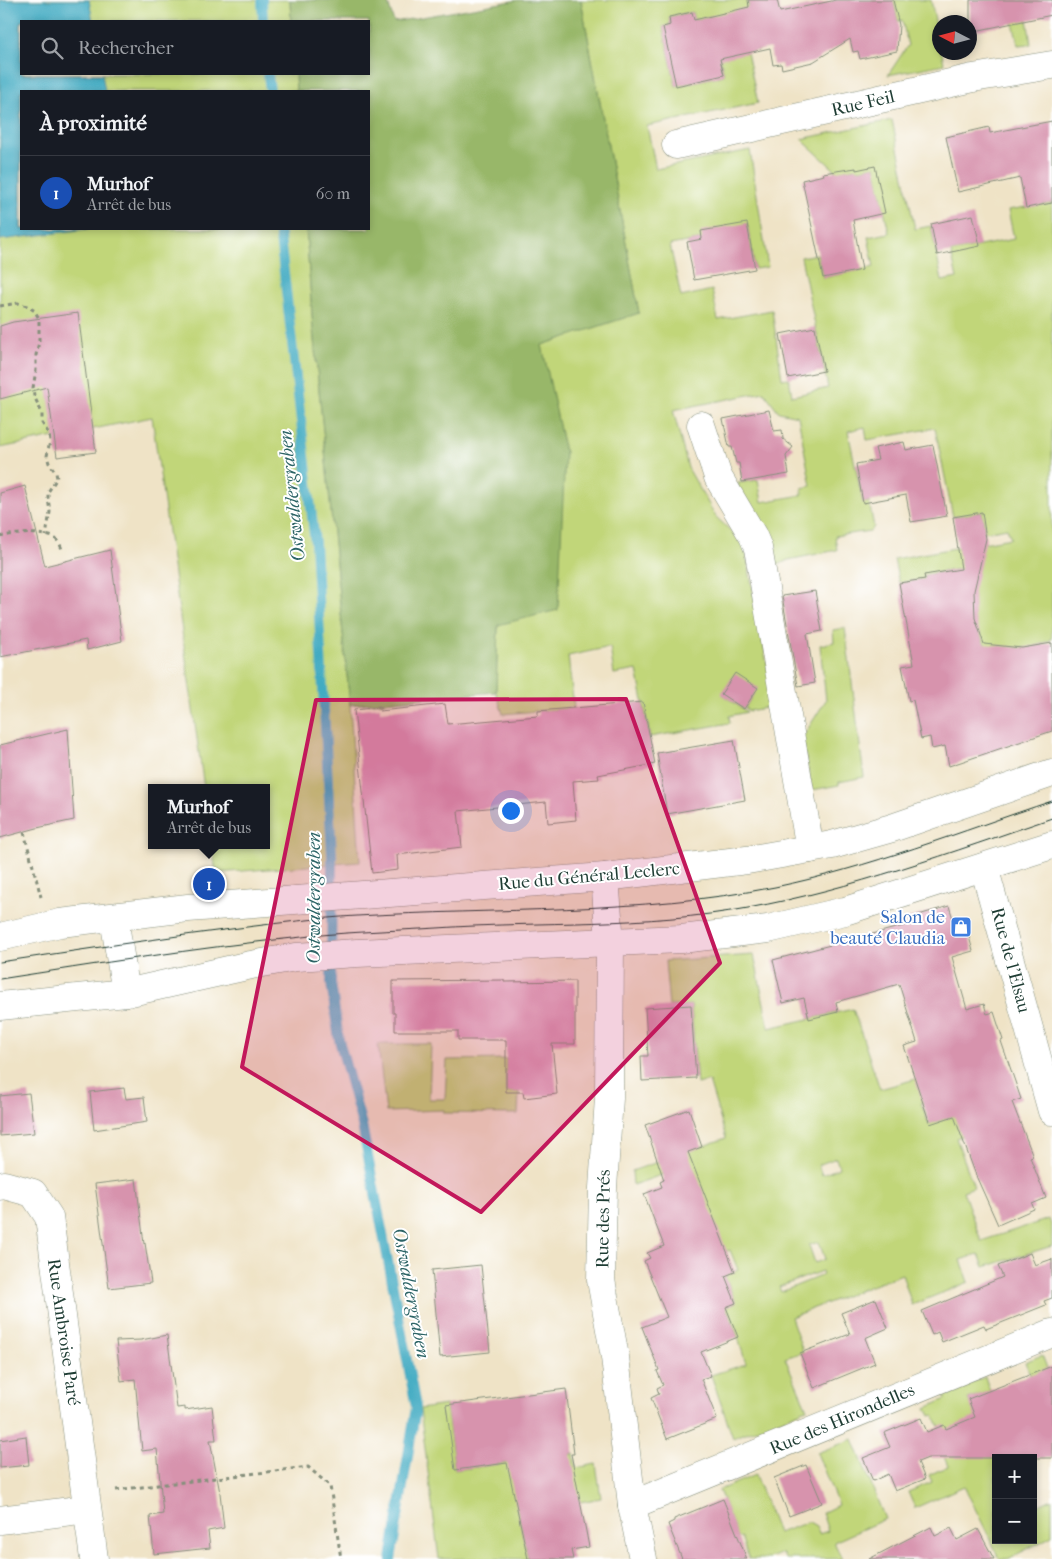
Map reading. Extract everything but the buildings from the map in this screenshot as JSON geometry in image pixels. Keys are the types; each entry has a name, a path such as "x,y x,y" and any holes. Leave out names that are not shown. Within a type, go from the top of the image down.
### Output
{"street":[{"name":"Rue Feil","path":"676,145 973,78 1052,65"},
{"path":"701,425 718,477 758,548 810,849"},
{"name":"Rue du Général Leclerc","path":"0,937 60,923 188,908 605,877 747,860 810,849 892,828 1052,773"},
{"path":"0,1006 126,993 251,965 296,958 357,953 681,939 768,929 845,911 1052,845"},
{"name":"Rue de l'Elsau","path":"984,867 1052,1111"},
{"name":"Rue des Prés","path":"605,877 610,943 610,1098 603,1179 601,1280 614,1357 632,1505 643,1559"},
{"path":"114,918 126,993"},
{"name":"Rue Ambroise Paré","path":"0,1186 4,1185 33,1193 49,1217 94,1559"},
{"name":"Rue des Hirondelles","path":"632,1505 1052,1333"},
{"path":"0,1520 87,1502"}],"path":[{"path":"0,306 18,304 27,306 35,311 39,319 40,342 36,356 33,388 34,396 42,413 42,423 49,434 48,463 56,473 57,478 48,492 50,512 46,536"},
{"path":"0,537 25,534 53,537 58,541 62,550"},
{"path":"24,832 41,898"},
{"path":"87,1502 308,1467 330,1486 341,1559"}],"highlighted area":[{"path":"626,699 720,963 481,1212 242,1067 316,700"}],"green space":[{"path":"0,0 290,0 291,20 20,20 20,75 295,75 296,90 20,90 20,230 306,230 313,329 350,705 360,862 216,873 213,849 270,849 270,784 203,784 152,417 0,448"},
{"path":"290,0 387,0 394,22 518,0 581,0 639,313 542,345 565,453 558,610 498,625 496,692 350,705 313,329 306,230 370,230 370,90 296,90 295,75 370,75 370,20 291,20"},
{"path":"581,0 747,0 760,50 747,52 758,103 647,126 656,169 750,150 768,267 755,269 747,223 703,239 670,245 681,297 712,290 718,320 772,310 782,379 789,378 792,396 828,388 801,257 817,254 823,278 874,267 868,237 889,233 875,166 837,172 801,139 892,120 915,229 931,226 942,281 957,278 951,252 1014,239 1008,210 1052,203 1052,639 1033,646 1003,648 990,652 971,612 959,569 924,575 925,579 899,583 894,559 1011,538 1007,528 985,532 982,512 953,517 935,428 867,440 865,427 848,431 863,503 869,502 874,527 870,531 835,536 837,550 788,560 772,568 742,505 738,483 758,480 762,502 802,495 802,488 811,486 798,416 779,412 764,392 673,410 688,468 716,517 744,543 775,706 749,711 745,708 757,688 735,674 722,694 747,712 729,716 730,723 650,737 637,670 614,674 610,647 568,656 574,708 503,714 496,692 498,625 565,453 541,345 639,313","holes":["692,12 694,20 711,16 724,75 676,86 663,27 670,25 669,17"]},
{"path":"893,0 931,0 934,15 932,15 932,60 943,60 944,64 888,75 908,45 902,20 898,21"},
{"path":"1008,0 1024,0 1031,44 1018,45"},
{"path":"845,628 864,777 839,782 839,785 812,790 802,738 826,700 820,645 834,642 833,630"},
{"path":"754,955 769,1028 853,1009 880,1089 916,1079 939,1097 921,1103 929,1124 968,1111 975,1131 956,1138 974,1187 963,1191 981,1241 1049,1219 1052,1227 1052,1246 984,1267 979,1254 961,1260 969,1282 912,1305 902,1274 791,1317 803,1352 785,1358 807,1409 733,1438 711,1375 746,1364 726,1307 736,1303 725,1276 738,1270 730,1250 725,1252 670,1172 633,1185 632,1171 726,1138 709,1081 697,1084 691,1005 669,1006 665,961","holes":["836,1158 839,1168 822,1175 818,1165","819,1242 825,1259 815,1263 809,1245","822,1271 823,1275 781,1292 779,1287"]},
{"path":"378,1044 431,1044 429,1099 445,1099 447,1060 506,1059 506,1092 519,1092 518,1114 444,1113 444,1110 386,1112"},
{"path":"1042,1355 1047,1368 1047,1416 1025,1362"},
{"path":"985,1377 990,1391 968,1399 994,1454 992,1454 992,1543 964,1486 915,1508 908,1492 932,1482 929,1475 948,1466 940,1448 947,1445 934,1415 930,1416 926,1408 946,1399 942,1394"},
{"path":"446,1405 455,1470 574,1454 576,1468 596,1464 601,1498 580,1502 517,1507 528,1559 439,1559 420,1409"},
{"path":"853,1439 885,1519 834,1542 842,1559 785,1559 782,1553 767,1559 749,1559 741,1537 738,1538 719,1490 755,1475 778,1533 809,1522 816,1526 819,1534 828,1531 822,1513 838,1505 817,1453"},
{"path":"1052,1499 1052,1536 1037,1544 1037,1506"},
{"path":"993,1544 1037,1544 1008,1559 1000,1559"}],"water":[{"path":"0,0 89,0 93,20 20,20 20,75 102,75 105,90 20,90 20,230 79,230 0,240"}],"waterway":[{"name":"Ostwaldergraben","path":"262,0 263,20"},
{"name":"Ostwaldergraben","path":"268,75 270,90"},
{"name":"Ostwaldergraben","path":"279,230 315,543 332,855 331,983 339,1040 362,1125 416,1407 391,1559"}],"tram line":[{"path":"0,962 313,919 567,909 671,902 723,896 775,887 845,870 1052,801"},
{"path":"0,979 183,951 311,936 476,926 632,921 710,914 748,908 825,891 939,856 1052,818"}],"place":[{"name":"Murhof","path":"209,884"},
{"name":"Salon de beauté Claudia","path":"961,927"}]}
